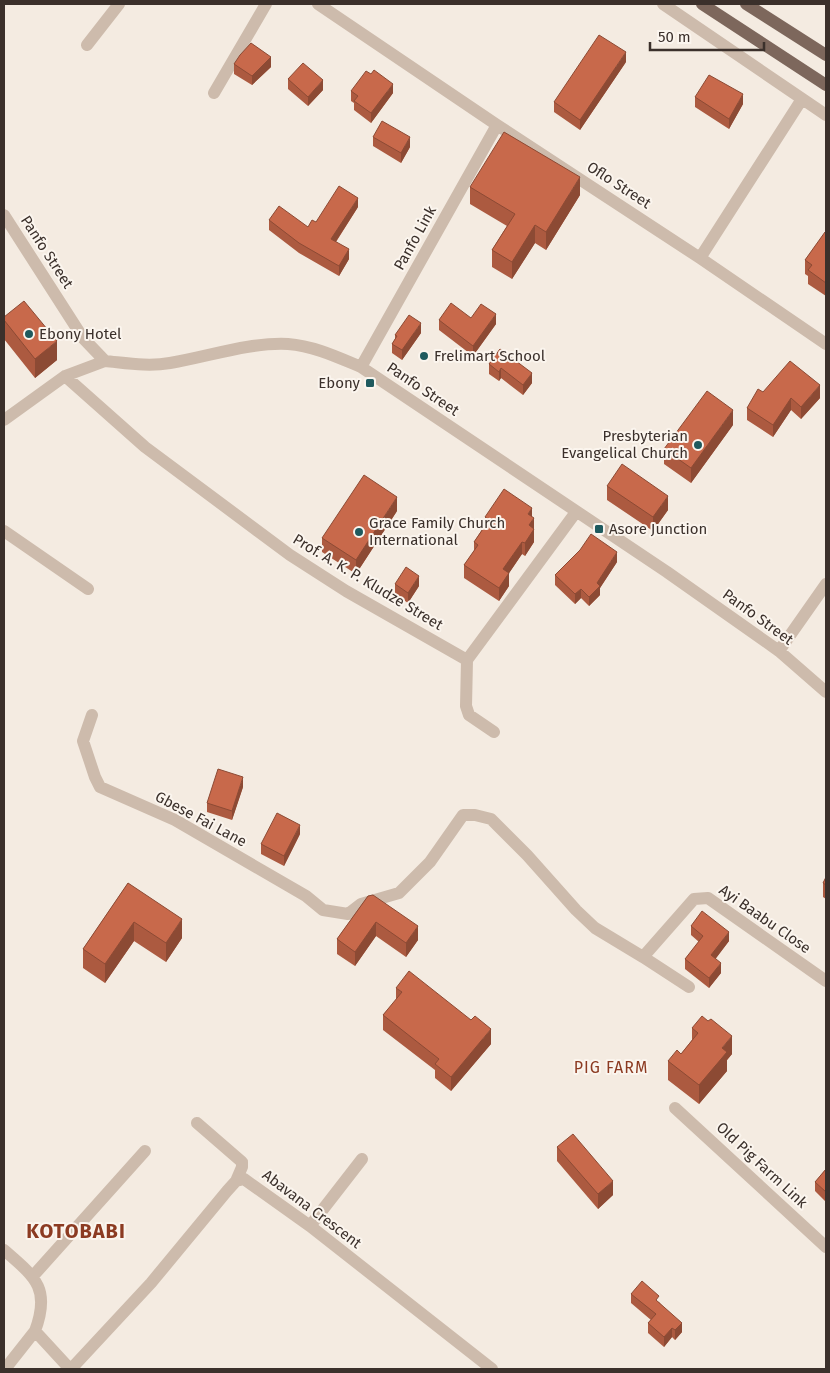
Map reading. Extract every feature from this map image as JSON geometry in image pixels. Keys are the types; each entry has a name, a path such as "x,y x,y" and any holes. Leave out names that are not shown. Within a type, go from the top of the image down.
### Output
{"main road":[{"path":"702,4 826,85"},
{"path":"746,4 826,56"}],"street":[{"path":"87,45 119,4"},
{"path":"214,93 266,4"},
{"name":"Oflo Street","path":"318,4 826,344"},
{"path":"663,4 826,115"},
{"path":"700,258 802,99"},
{"name":"Panfo Link","path":"361,367 497,125"},
{"name":"Panfo Street","path":"4,215 83,338 105,361 137,365 168,363 229,351 287,344 318,349 361,367 667,572 779,651 826,692"},
{"path":"4,420 65,376 105,361"},
{"name":"Prof. A. K. P. Kludze Street","path":"65,376 145,447 290,555 346,592 467,660"},
{"path":"494,732 469,715 466,706 467,660 576,512"},
{"path":"4,531 88,590"},
{"path":"779,651 826,584"},
{"name":"Gbese Fai Lane","path":"92,715 83,741 100,787 175,820 306,896 323,910 348,914 361,904 399,893 430,862 463,816 475,815 490,819 501,829 595,928 643,958"},
{"name":"Ayi Baabu Close","path":"643,958 694,898 708,898 826,981"},
{"path":"643,958 689,987"},
{"name":"Old Pig Farm Link","path":"675,1108 826,1247"},
{"path":"34,1331 70,1369 151,1283 236,1181 242,1168 242,1162 197,1123"},
{"path":"33,1276 145,1151"},
{"path":"310,1226 362,1159"},
{"name":"Abavana Crescent","path":"236,1181 244,1179 251,1182 492,1369"},
{"path":"4,1250 33,1276 42,1303 41,1315 34,1331 5,1369"}],"building":[{"path":"599,35 626,52 580,120 554,102"},
{"path":"251,43 271,57 252,76 234,64"},
{"path":"303,63 323,80 308,97 288,79"},
{"path":"374,70 393,84 371,113 354,101 358,96 351,91 366,71 371,74"},
{"path":"709,75 743,94 729,119 695,97"},
{"path":"382,121 410,137 401,153 373,137"},
{"path":"504,132 580,177 546,232 535,225 512,262 492,250 515,214 470,187"},
{"path":"339,186 358,198 331,239 349,249 339,266 299,243 269,220 279,206 308,227 312,220 316,222"},
{"path":"825,232 826,283 808,270 812,265 805,260"},
{"path":"24,301 57,341 35,359 4,320 4,317"},
{"path":"451,303 471,318 481,304 496,314 473,346 439,320"},
{"path":"409,315 421,323 402,350 392,344 397,336 395,335"},
{"path":"500,349 532,373 523,385 501,368 499,372 489,364"},
{"path":"790,361 820,385 801,407 791,398 773,425 747,408 758,389 763,392"},
{"path":"707,391 733,410 691,468 664,449"},
{"path":"622,464 668,496 653,517 607,486"},
{"path":"364,475 397,497 356,560 322,538"},
{"path":"504,489 532,508 528,514 534,518 529,525 534,529 525,543 522,542 503,569 509,573 499,588 464,565 478,545 474,542 489,520 485,517"},
{"path":"591,534 617,552 597,583 600,586 589,597 581,589 575,594 555,575 580,550"},
{"path":"406,567 419,576 408,593 395,584"},
{"path":"218,769 243,777 232,811 207,803"},
{"path":"277,813 300,825 284,856 261,844"},
{"path":"128,883 182,919 166,943 134,922 105,964 83,949"},
{"path":"373,895 418,926 406,943 376,922 355,952 337,939 368,896"},
{"path":"702,911 729,932 711,955 721,963 709,978 685,959 703,936 691,926"},
{"path":"409,971 471,1020 475,1016 491,1029 451,1077 435,1064 439,1059 383,1015 402,992 396,988"},
{"path":"702,1016 708,1021 711,1019 732,1036 722,1048 727,1052 699,1085 668,1061 677,1050 681,1054 698,1033 692,1028"},
{"path":"573,1134 613,1181 598,1194 557,1147"},
{"path":"826,1169 826,1192 815,1182"},
{"path":"642,1281 659,1296 656,1300 682,1323 675,1330 672,1328 664,1337 648,1323 656,1314 631,1294"}],"place":[{"name":"Ebony Hotel","path":"29,334"},
{"name":"Frelimart School","path":"424,356"},
{"name":"Ebony","path":"370,383"},
{"name":"Presbyterian Evangelical Church","path":"698,445"},
{"name":"Asore Junction","path":"599,529"},
{"name":"Grace Family Church International","path":"359,532"}],"district":[{"name":"PIG FARM","path":"611,1067"},
{"name":"KOTOBABI","path":"76,1231"}]}
